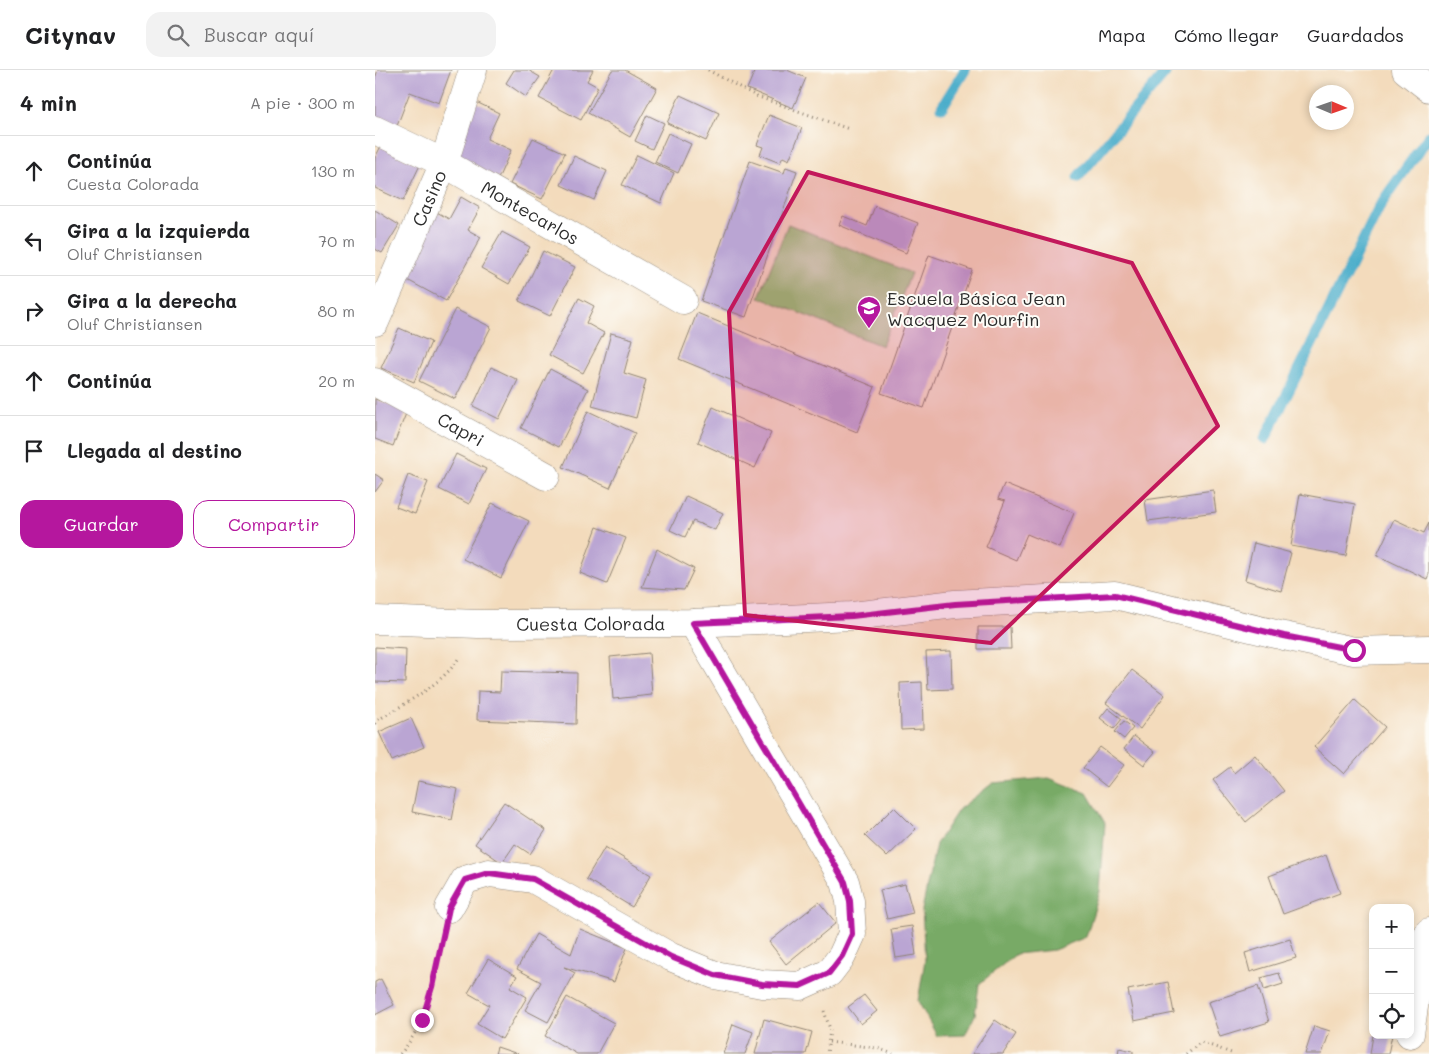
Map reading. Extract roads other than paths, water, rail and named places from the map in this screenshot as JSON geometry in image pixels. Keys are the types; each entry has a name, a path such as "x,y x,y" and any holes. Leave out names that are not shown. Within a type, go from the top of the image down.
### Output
{"street":[{"name":"Casino","path":"375,322 444,163 473,70"},
{"path":"1406,70 1429,88"},
{"name":"Montecarlos","path":"375,130 444,163 683,300"},
{"name":"Capri","path":"375,382 546,476"},
{"name":"Cuesta Colorada","path":"375,620 478,624 693,623 852,616 955,604 1115,595 1284,636 1354,650 1429,649"},
{"path":"449,908 465,880 489,873 533,879 671,957 715,975 762,984 800,986 829,973 842,956 852,934 850,901 845,882 693,623"},
{"path":"1414,1007 1423,945 1429,932"},
{"path":"1407,1054 1409,1039"}],"waterway":[{"path":"942,107 965,70"},
{"path":"1078,177 1166,70"},
{"path":"1265,439 1381,204 1429,136"}],"place":[{"name":"Escuela Básica Jean Wacquez Mourfin","path":"869,329"}]}
